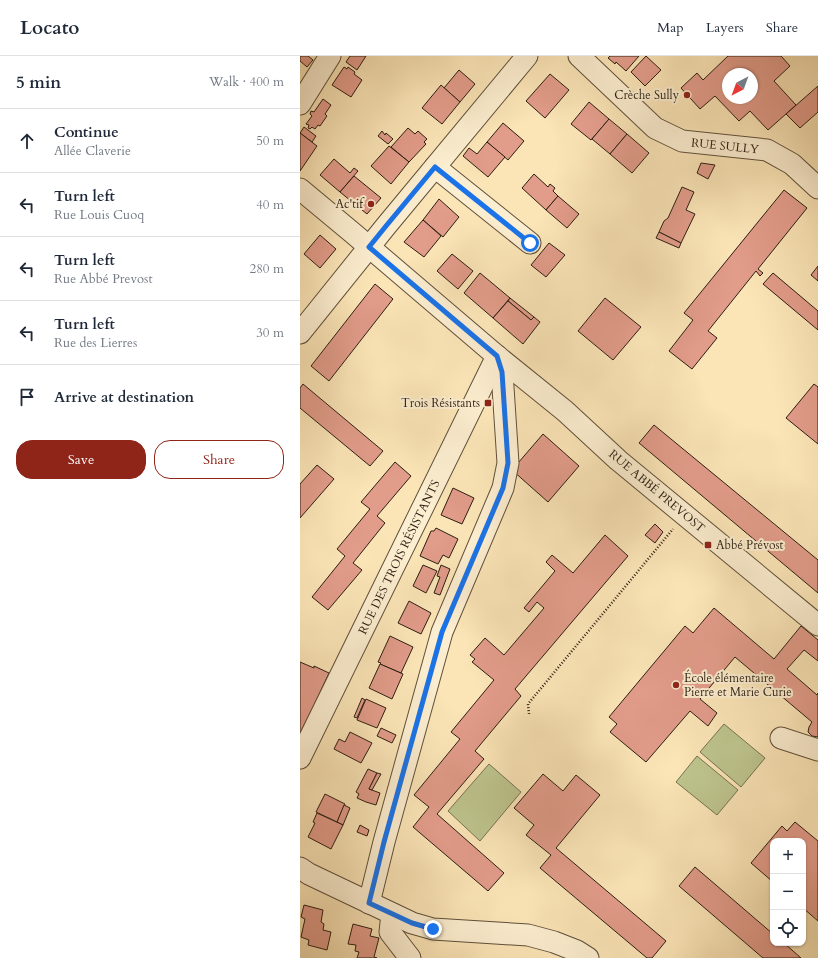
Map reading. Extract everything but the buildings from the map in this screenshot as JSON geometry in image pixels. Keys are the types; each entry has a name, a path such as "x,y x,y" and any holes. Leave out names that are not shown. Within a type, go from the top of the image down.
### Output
{"street":[{"path":"300,104 330,56"},
{"path":"300,334 386,226 527,56"},
{"name":"RUE SULLY","path":"579,56 655,128 682,141 767,150 792,164 818,188"},
{"path":"435,167 530,243"},
{"name":"RUE ABBÉ PREVOST","path":"300,189 565,412 618,460 818,625"},
{"path":"369,903 384,842 442,632 503,488 508,463 502,372 497,356"},
{"name":"RUE DES TROIS RÉSISTANTS","path":"300,758 497,356"},
{"path":"781,738 818,750"},
{"path":"300,868 309,874 412,923 433,929 528,935 554,942 577,951 588,958"},
{"path":"392,914 390,932 410,958"}],"path":[{"path":"528,714 528,704 685,515"}],"green space":[{"path":"724,724 765,758 741,787 700,752"},
{"path":"697,756 738,790 717,815 676,782"},
{"path":"489,764 521,792 480,841 448,811"}],"place":[{"name":"Crèche Sully","path":"687,95"},
{"name":"Ac'tif","path":"371,204"},
{"name":"Trois Résistants","path":"488,403"},
{"name":"Abbé Prévost","path":"708,545"},
{"name":"École élémentaire Pierre et Marie Curie","path":"676,685"}],"route":[{"path":"433,929 412,923 369,903 384,842 442,632 503,488 508,463 502,372 497,356 369,247 435,167 530,243"}]}
